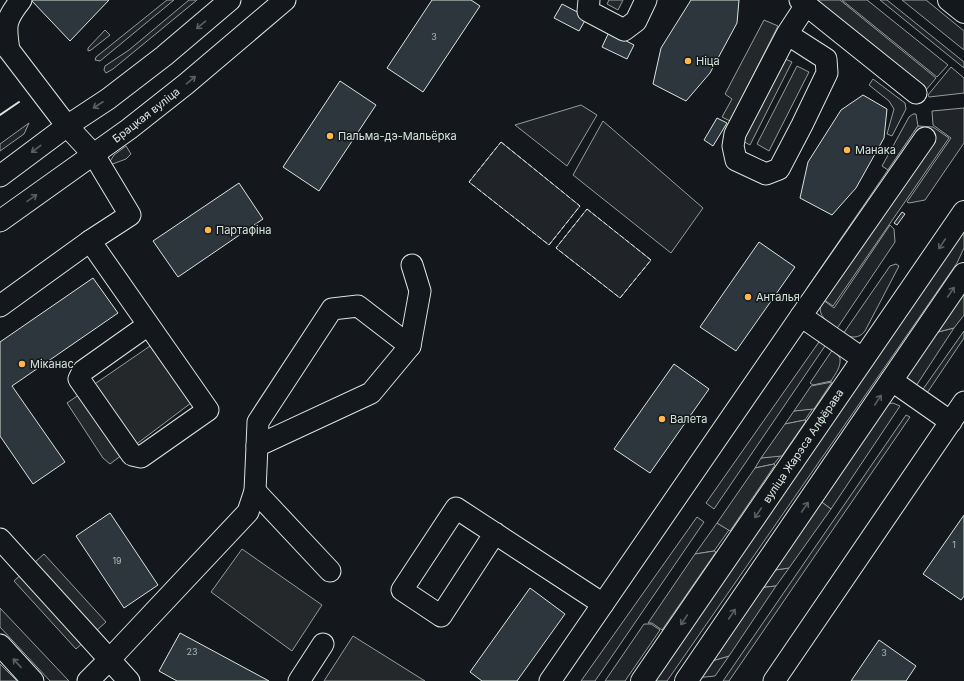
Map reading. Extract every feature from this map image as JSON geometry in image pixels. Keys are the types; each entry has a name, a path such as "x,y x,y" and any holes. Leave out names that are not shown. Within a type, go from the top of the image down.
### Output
{"main road":[{"path":"949,0 964,12"},
{"name":"вуліца Жарэса Алфёрава","path":"642,681 964,212"},
{"path":"686,681 964,274"}],"street":[{"path":"0,306 90,240 130,214 94,155 67,126 9,50 6,36 7,20 20,0"},
{"path":"0,176 67,126 108,99 164,56 230,0"},
{"name":"Брацкая вуліца","path":"0,221 94,155 186,84 285,0"},
{"path":"588,0 588,11 624,30 636,21 646,0"},
{"path":"786,34 826,59 827,73 802,125 778,169 766,174 736,160 733,146 735,134 786,34 803,2 916,93"},
{"path":"550,681 925,138"},
{"path":"90,240 208,410 141,457 132,455 79,379 83,371 148,325"},
{"path":"257,446 371,393 410,346 420,290 412,264"},
{"path":"88,681 248,512 255,491 258,422 332,309 358,306 410,346"},
{"path":"801,316 863,359"},
{"path":"892,380 950,422"},
{"path":"774,681 964,402"},
{"path":"255,491 330,571"},
{"path":"495,533 441,616 402,590 456,508 495,533 602,604"},
{"path":"0,539 129,681"},
{"path":"0,645 33,681"},
{"path":"299,681 327,647 313,681"}],"shaded area":[{"path":"167,0 174,0 100,61 95,60 96,57"},
{"path":"189,0 197,0 113,69 106,73 104,70 105,66 129,50"},
{"path":"609,0 623,0 618,10 607,4"},
{"path":"816,0 840,0 936,78 926,90"},
{"path":"842,0 867,0 948,65 937,77"},
{"path":"880,0 887,0 964,62 964,68"},
{"path":"902,0 926,0 964,31 964,50"},
{"path":"764,20 778,26 730,121 722,117 732,99 725,94"},
{"path":"105,30 110,35 88,51 88,48"},
{"path":"781,57 792,62 750,145 739,139"},
{"path":"797,66 809,72 769,151 757,144"},
{"path":"951,67 964,78 964,93 929,97 928,95"},
{"path":"873,79 905,103 906,109 892,136 887,134 894,109 889,101 869,85"},
{"path":"581,105 597,115 567,166 515,125"},
{"path":"964,108 964,143 925,200 909,203 907,202 951,138 933,125 932,111"},
{"path":"916,114 918,126 888,170 882,166 909,117"},
{"path":"603,121 703,208 671,253 573,175"},
{"path":"29,123 24,134 0,151 0,144"},
{"path":"918,126 933,127 949,138 833,306 807,288"},
{"path":"501,142 580,206 549,245 469,182"},
{"path":"126,146 131,154 126,159 110,165 109,163 114,155"},
{"path":"587,209 651,260 620,298 556,248"},
{"path":"890,225 894,229 895,242 836,330 824,322 826,320 820,311 823,300 834,308"},
{"path":"964,228 964,248 957,263 667,681 651,681"},
{"path":"896,264 899,266 863,334 855,337 843,334 890,266"},
{"path":"964,291 964,315 954,328 934,333"},
{"path":"954,328 914,389 906,379 908,372 934,333"},
{"path":"964,331 964,338 925,396 921,392"},
{"path":"821,339 827,343 714,509 706,503"},
{"path":"150,346 191,403 110,464 103,458 67,403"},
{"path":"833,349 840,358 840,364 836,373 831,381 813,385 810,383"},
{"path":"832,382 814,409 794,411 811,386"},
{"path":"893,403 900,406 831,509 819,500 888,404"},
{"path":"813,408 805,420 785,424 794,411"},
{"path":"906,415 910,417 729,681 723,681"},
{"path":"806,421 782,456 761,458 785,424"},
{"path":"781,455 774,464 755,468 761,458"},
{"path":"775,465 730,531 717,523 755,468"},
{"path":"819,500 831,509 789,568 768,571"},
{"path":"697,517 704,522 595,681 581,681"},
{"path":"717,523 729,530 714,551 695,554"},
{"path":"242,549 322,605 292,651 211,592"},
{"path":"716,552 662,630 652,623 648,623 695,554"},
{"path":"44,554 106,622 76,649 14,581"},
{"path":"789,568 776,586 757,588 768,571"},
{"path":"776,586 729,656 705,663 757,588"},
{"path":"0,608 69,681 50,681 0,627"},
{"path":"644,624 651,624 660,630 625,681 605,681"},
{"path":"353,636 425,681 324,681"},
{"path":"729,656 715,676 695,678 705,663"},
{"path":"0,664 17,681 0,681"}],"building":[{"path":"31,0 109,0 70,41"},
{"path":"432,0 471,0 480,6 423,92 387,68"},
{"name":"Ніца","path":"691,0 739,0 737,23 710,73 686,101 653,84 661,48"},
{"path":"562,4 587,17 579,31 554,18"},
{"path":"609,32 634,45 627,59 602,47"},
{"name":"Пальма-дэ-Мальёрка","path":"340,81 376,105 319,191 283,167"},
{"name":"Манака","path":"863,95 887,109 884,138 856,188 832,215 800,198 808,162 841,110"},
{"path":"717,118 727,123 713,146 704,140"},
{"name":"Партафіна","path":"239,183 263,219 178,277 153,241"},
{"path":"902,212 905,214 897,225 894,223"},
{"name":"Анталья","path":"759,242 795,267 736,351 700,327"},
{"name":"Міканас","path":"93,278 118,313 12,386 65,462 33,484 0,436 0,342"},
{"name":"Валета","path":"674,364 709,389 650,473 614,449"},
{"path":"110,513 158,585 124,608 76,536"},
{"path":"964,515 964,596 961,600 923,574"},
{"path":"530,588 565,614 517,681 482,681 470,672"},
{"path":"180,633 269,681 177,681 159,671"},
{"path":"879,640 916,666 906,681 851,681"}],"fence":[{"path":"501,142 580,206 549,245 469,182 501,142"},
{"path":"587,209 651,260 620,298 556,248 587,209"}],"wall":[{"path":"0,115 19,102"}],"place":[{"name":"Ніца","path":"688,61"},
{"name":"Пальма-дэ-Мальёрка","path":"330,136"},
{"name":"Манака","path":"847,150"},
{"name":"Партафіна","path":"208,230"},
{"name":"Анталья","path":"748,297"},
{"name":"Міканас","path":"22,364"},
{"name":"Валета","path":"662,419"}]}
